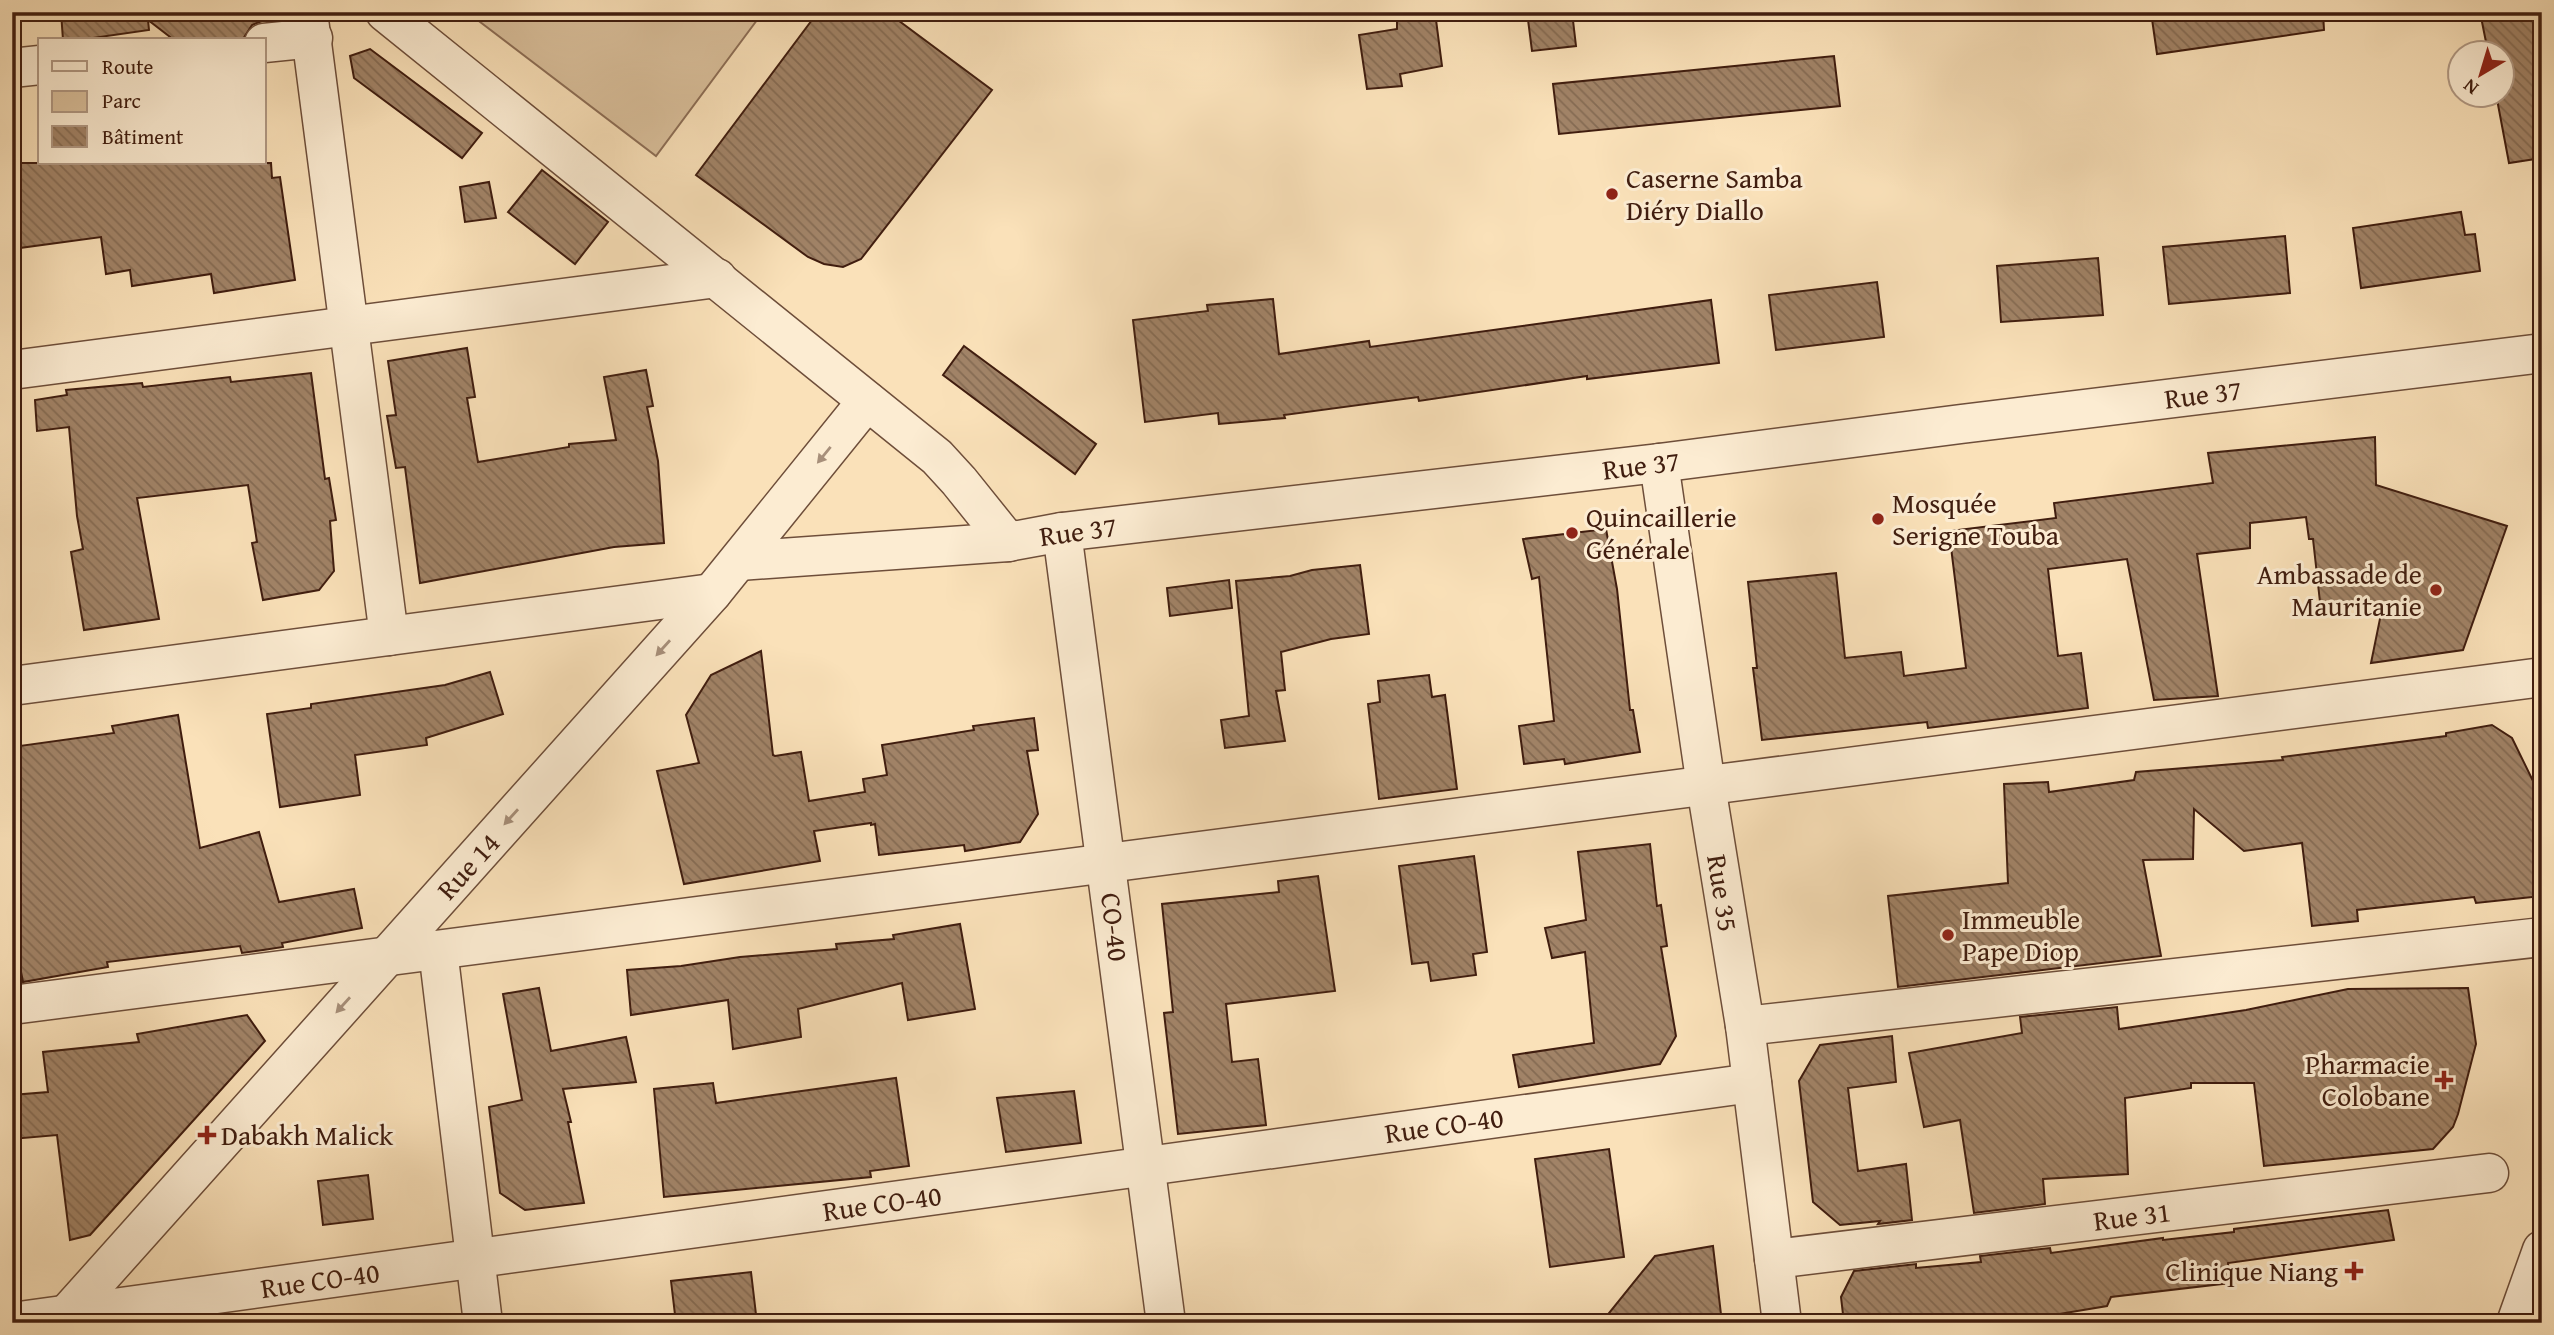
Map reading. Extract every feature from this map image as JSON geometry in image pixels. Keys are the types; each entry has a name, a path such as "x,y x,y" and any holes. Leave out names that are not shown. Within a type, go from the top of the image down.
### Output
{"street":[{"path":"385,12 937,457 1008,542"},
{"path":"266,42 311,25 389,636"},
{"path":"12,68 38,65"},
{"path":"12,370 717,278"},
{"name":"Rue 37","path":"738,561 1008,542 1062,532 1660,463 2542,354"},
{"name":"Rue 14","path":"64,1320 712,593 867,401"},
{"name":"Rue 35","path":"1660,463 1706,786 1745,1026 1782,1323"},
{"name":"CO-40","path":"1062,532 1166,1323"},
{"path":"12,686 712,593"},
{"path":"12,1005 2542,677"},
{"path":"1745,1026 2542,937"},
{"path":"438,950 483,1323"},
{"name":"Rue CO-40","path":"12,1322 64,1320 475,1259 1752,1083"},
{"name":"Rue 31","path":"1774,1259 2489,1173"},
{"path":"2516,1323 2542,1250"}],"green space":[{"path":"467,12 763,12 656,156"}],"building":[{"path":"61,12 287,12 287,19 262,21 252,25 244,38 171,38 148,20 149,30 93,38 63,38"},
{"path":"818,12 887,12 992,90 861,259 843,267 824,264 808,257 696,175"},
{"path":"1397,12 1435,12 1442,66 1400,74 1402,86 1367,89 1359,35 1397,29"},
{"path":"1527,12 1572,12 1576,46 1532,51"},
{"path":"2151,12 2323,12 2324,30 2157,54"},
{"path":"2480,12 2542,12 2542,158 2509,163 2499,108 2516,108 2516,38 2485,38"},
{"path":"370,49 482,133 462,158 354,78 350,56"},
{"path":"1834,56 1840,106 1559,134 1553,84"},
{"path":"12,163 271,163 272,178 280,177 295,280 214,293 211,274 132,286 130,270 106,274 101,237 12,249"},
{"path":"542,170 608,222 575,264 508,212"},
{"path":"489,182 496,218 465,222 460,187"},
{"path":"2461,212 2465,235 2475,234 2480,271 2361,288 2353,228"},
{"path":"2285,236 2290,293 2169,304 2163,247"},
{"path":"2098,258 2103,315 2001,322 1997,266"},
{"path":"1877,282 1884,337 1776,350 1769,295"},
{"path":"1273,299 1279,354 1369,341 1370,347 1711,300 1719,363 1587,379 1587,376 1419,401 1418,397 1284,415 1285,418 1219,424 1218,413 1145,422 1133,320 1208,311 1207,305"},
{"path":"964,346 1096,444 1075,474 943,375"},
{"path":"467,348 475,397 467,398 478,462 569,447 569,444 616,440 604,377 646,370 653,406 647,407 658,461 664,543 614,547 420,583 405,467 396,468 387,416 396,415 388,361"},
{"path":"311,373 325,479 329,478 336,520 330,521 334,571 319,590 263,600 252,543 257,542 248,485 137,498 159,619 84,630 71,552 83,549 77,516 69,427 37,431 35,400 67,395 66,390 142,383 143,387 230,377 231,382"},
{"path":"2375,437 2376,485 2507,526 2463,650 2371,663 2383,604 2321,611 2313,539 2309,539 2306,517 2250,523 2250,548 2197,554 2218,696 2154,700 2127,559 2048,569 2058,656 2081,653 2088,708 1928,728 1927,722 1762,740 1753,668 1757,668 1748,582 1836,573 1845,658 1901,652 1904,676 1966,668 1949,531 2056,518 2054,503 2213,483 2208,453"},
{"path":"1606,529 1617,589 1630,710 1633,710 1640,752 1565,764 1564,759 1524,764 1519,726 1554,721 1539,577 1532,579 1523,539"},
{"path":"1360,565 1369,634 1331,639 1281,652 1285,690 1276,691 1285,741 1225,748 1221,720 1249,716 1236,581"},
{"path":"1229,580 1232,608 1170,616 1167,588"},
{"path":"761,651 773,755 801,752 809,801 865,792 863,779 887,775 882,745 974,730 973,726 1034,718 1038,750 1027,751 1038,814 1020,842 965,851 964,845 879,855 875,824 871,823 814,831 820,861 684,884 657,771 699,763 686,715 711,675"},
{"path":"490,672 503,714 426,738 427,745 355,755 360,795 280,807 267,714 311,708 311,704 445,685"},
{"path":"1429,675 1432,697 1445,695 1457,789 1379,799 1368,704 1380,702 1378,681"},
{"path":"178,715 200,848 259,832 279,902 354,889 362,928 282,943 283,947 242,953 240,946 107,962 108,967 23,982 12,927 12,747 114,733 112,726"},
{"path":"2492,725 2512,738 2533,781 2542,790 2542,896 2476,903 2474,897 2357,910 2358,921 2312,926 2302,843 2244,851 2194,809 2193,859 2143,860 2161,956 1898,987 1888,896 2008,883 2004,784 2048,782 2049,792 2134,780 2136,772 2283,760 2282,757 2446,736 2446,733"},
{"path":"1650,844 1657,906 1661,905 1667,946 1661,947 1676,1036 1660,1064 1519,1087 1513,1055 1594,1043 1585,952 1552,958 1545,928 1586,920 1578,852"},
{"path":"1474,856 1487,952 1473,954 1476,975 1431,981 1428,962 1412,964 1399,866"},
{"path":"1318,876 1335,991 1226,1004 1232,1062 1258,1059 1266,1125 1178,1134 1164,1013 1173,1012 1162,904 1279,892 1278,881"},
{"path":"960,924 975,1009 908,1020 902,983 798,1009 801,1037 733,1049 728,1000 631,1015 627,970 837,949 836,944 894,939 893,935"},
{"path":"539,988 551,1051 626,1037 636,1082 563,1089 584,1203 525,1210 500,1193 489,1107 522,1100 503,994"},
{"path":"2468,988 2476,1044 2453,1127 2433,1149 2264,1166 2254,1083 2191,1083 2191,1088 2125,1098 2128,1174 2043,1179 2045,1204 1974,1213 1960,1120 1924,1127 1909,1053 2022,1033 2020,1017 2117,1007 2119,1029 2246,1010 2348,989"},
{"path":"247,1015 265,1041 90,1235 70,1240 57,1135 12,1139 12,1095 48,1092 43,1052 139,1042 137,1034"},
{"path":"1892,1036 1896,1082 1848,1088 1858,1171 1906,1164 1912,1220 1840,1225 1813,1202 1799,1081 1820,1045"},
{"path":"896,1078 909,1166 870,1171 871,1177 664,1197 654,1089 713,1083 716,1103"},
{"path":"1074,1091 1081,1143 1006,1152 997,1098"},
{"path":"1609,1149 1624,1257 1550,1267 1535,1159"},
{"path":"368,1175 373,1219 323,1225 318,1181"},
{"path":"2388,1210 2394,1240 2228,1263 2230,1283 2111,1297 2107,1306 2047,1316 2048,1323 1844,1323 1841,1297 1854,1271 1916,1264 1916,1268 1981,1262 1980,1256 2050,1248 2051,1253 2163,1238 2234,1232 2234,1229"},
{"path":"1713,1246 1722,1323 1601,1323 1655,1256"},
{"path":"751,1272 757,1323 676,1323 671,1281"}],"place":[{"name":"Caserne Samba Diéry Diallo","path":"1612,194"},
{"name":"Mosquée Serigne Touba","path":"1878,519"},
{"name":"Quincaillerie Générale","path":"1572,533"},
{"name":"Ambassade de Mauritanie","path":"2436,590"},
{"name":"Immeuble Pape Diop","path":"1948,935"},
{"name":"Pharmacie Colobane","path":"2444,1080"},
{"name":"Dabakh Malick","path":"207,1135"},
{"name":"Clinique Niang","path":"2354,1271"}]}
